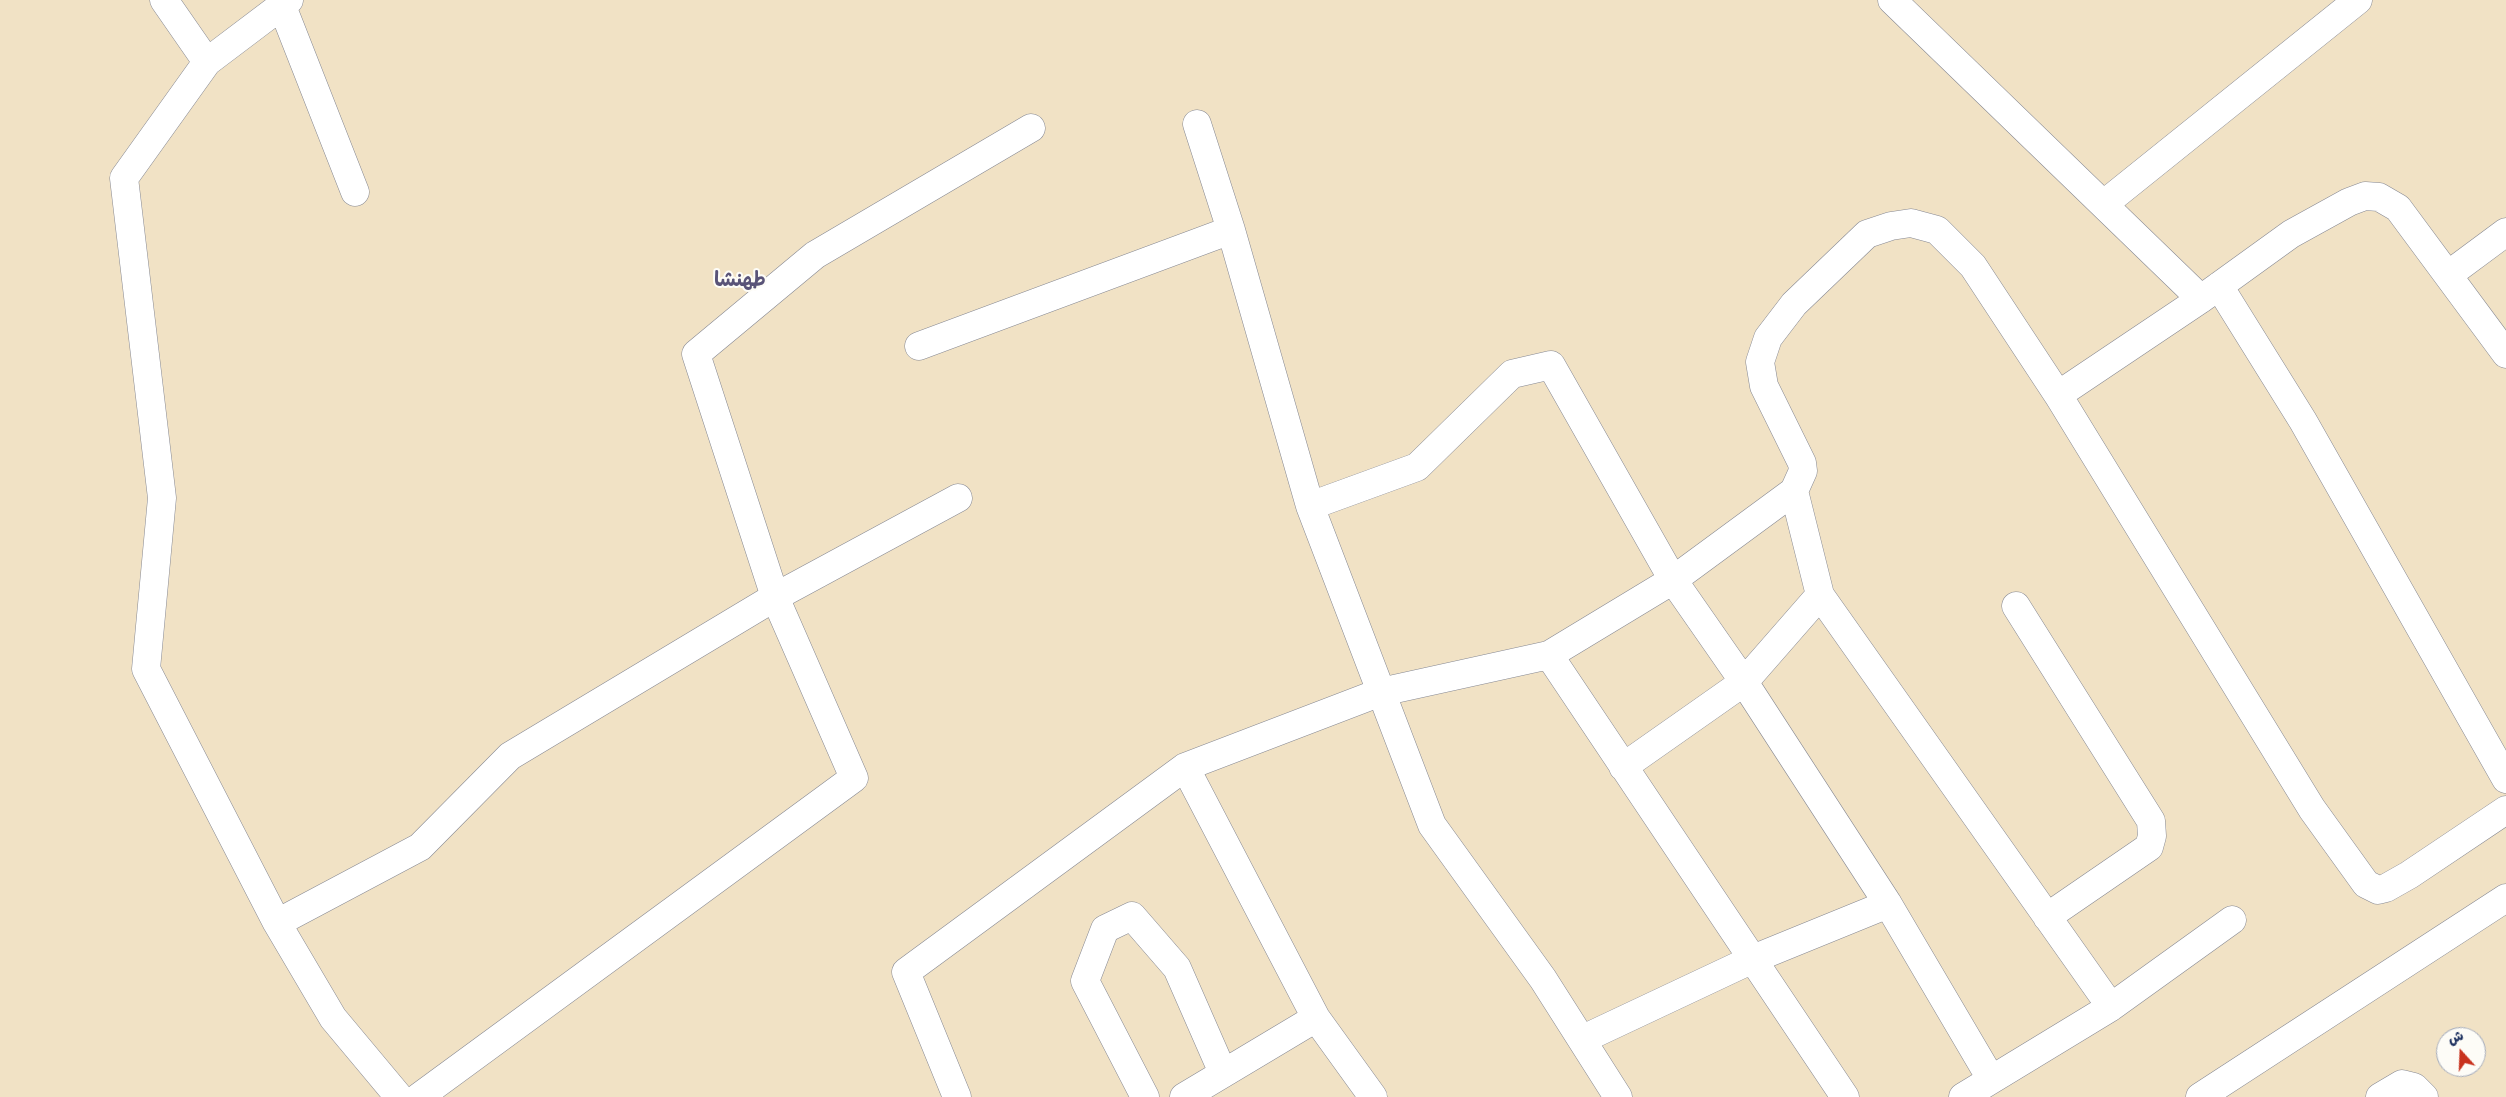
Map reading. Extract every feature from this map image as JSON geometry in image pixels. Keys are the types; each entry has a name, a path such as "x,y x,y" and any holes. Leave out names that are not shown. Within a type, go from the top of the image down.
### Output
{"street":[{"path":"164,0 208,62"},
{"path":"1892,0 2104,204 2210,293 2304,421 2506,779"},
{"path":"2104,204 2358,0"},
{"path":"354,192 285,3 208,62 124,178 162,498 146,669 277,923 333,1018 399,1097"},
{"path":"1197,124 1231,230 1310,506 1432,825 1543,979 1583,1039 1618,1097"},
{"path":"419,1097 854,778 775,597 696,354 815,255 1031,128"},
{"path":"2058,395 2210,293 2291,234 2349,202 2365,196 2379,198 2398,208 2506,354"},
{"path":"957,1097 906,972 1185,767 1381,692 1548,655 1673,580 1794,491 1803,471 1802,463 1764,386 1760,362 1768,338 1794,304 1867,234 1891,226 1911,223 1937,230 1973,266 2058,395 2312,809 2366,884 2378,890 2409,876 2506,810"},
{"path":"919,346 1231,230"},
{"path":"2448,275 2506,232"},
{"path":"1310,506 1417,467 1512,374 1550,365 1673,580 1744,682 1888,904 1991,1080"},
{"path":"1794,491 1820,595 2111,1007"},
{"path":"277,923 420,848 510,756 775,597 958,498"},
{"path":"1623,767 1744,682 1820,595"},
{"path":"2016,606 2150,821 2152,836 2149,847 2047,917"},
{"path":"1548,655 1845,1097"},
{"path":"1185,767 1316,1018 1373,1097"},
{"path":"2200,1097 2506,898"},
{"path":"1583,1039 1753,959 1888,904"},
{"path":"1145,1097 1084,981 1105,929 1132,916 1177,968 1223,1072"},
{"path":"1962,1097 2111,1007 2232,920"},
{"path":"1184,1097 1316,1018"},
{"path":"2380,1097 2402,1084 2414,1087 2424,1097"}],"district":[{"name":"طهنشا","path":"740,283"}]}
